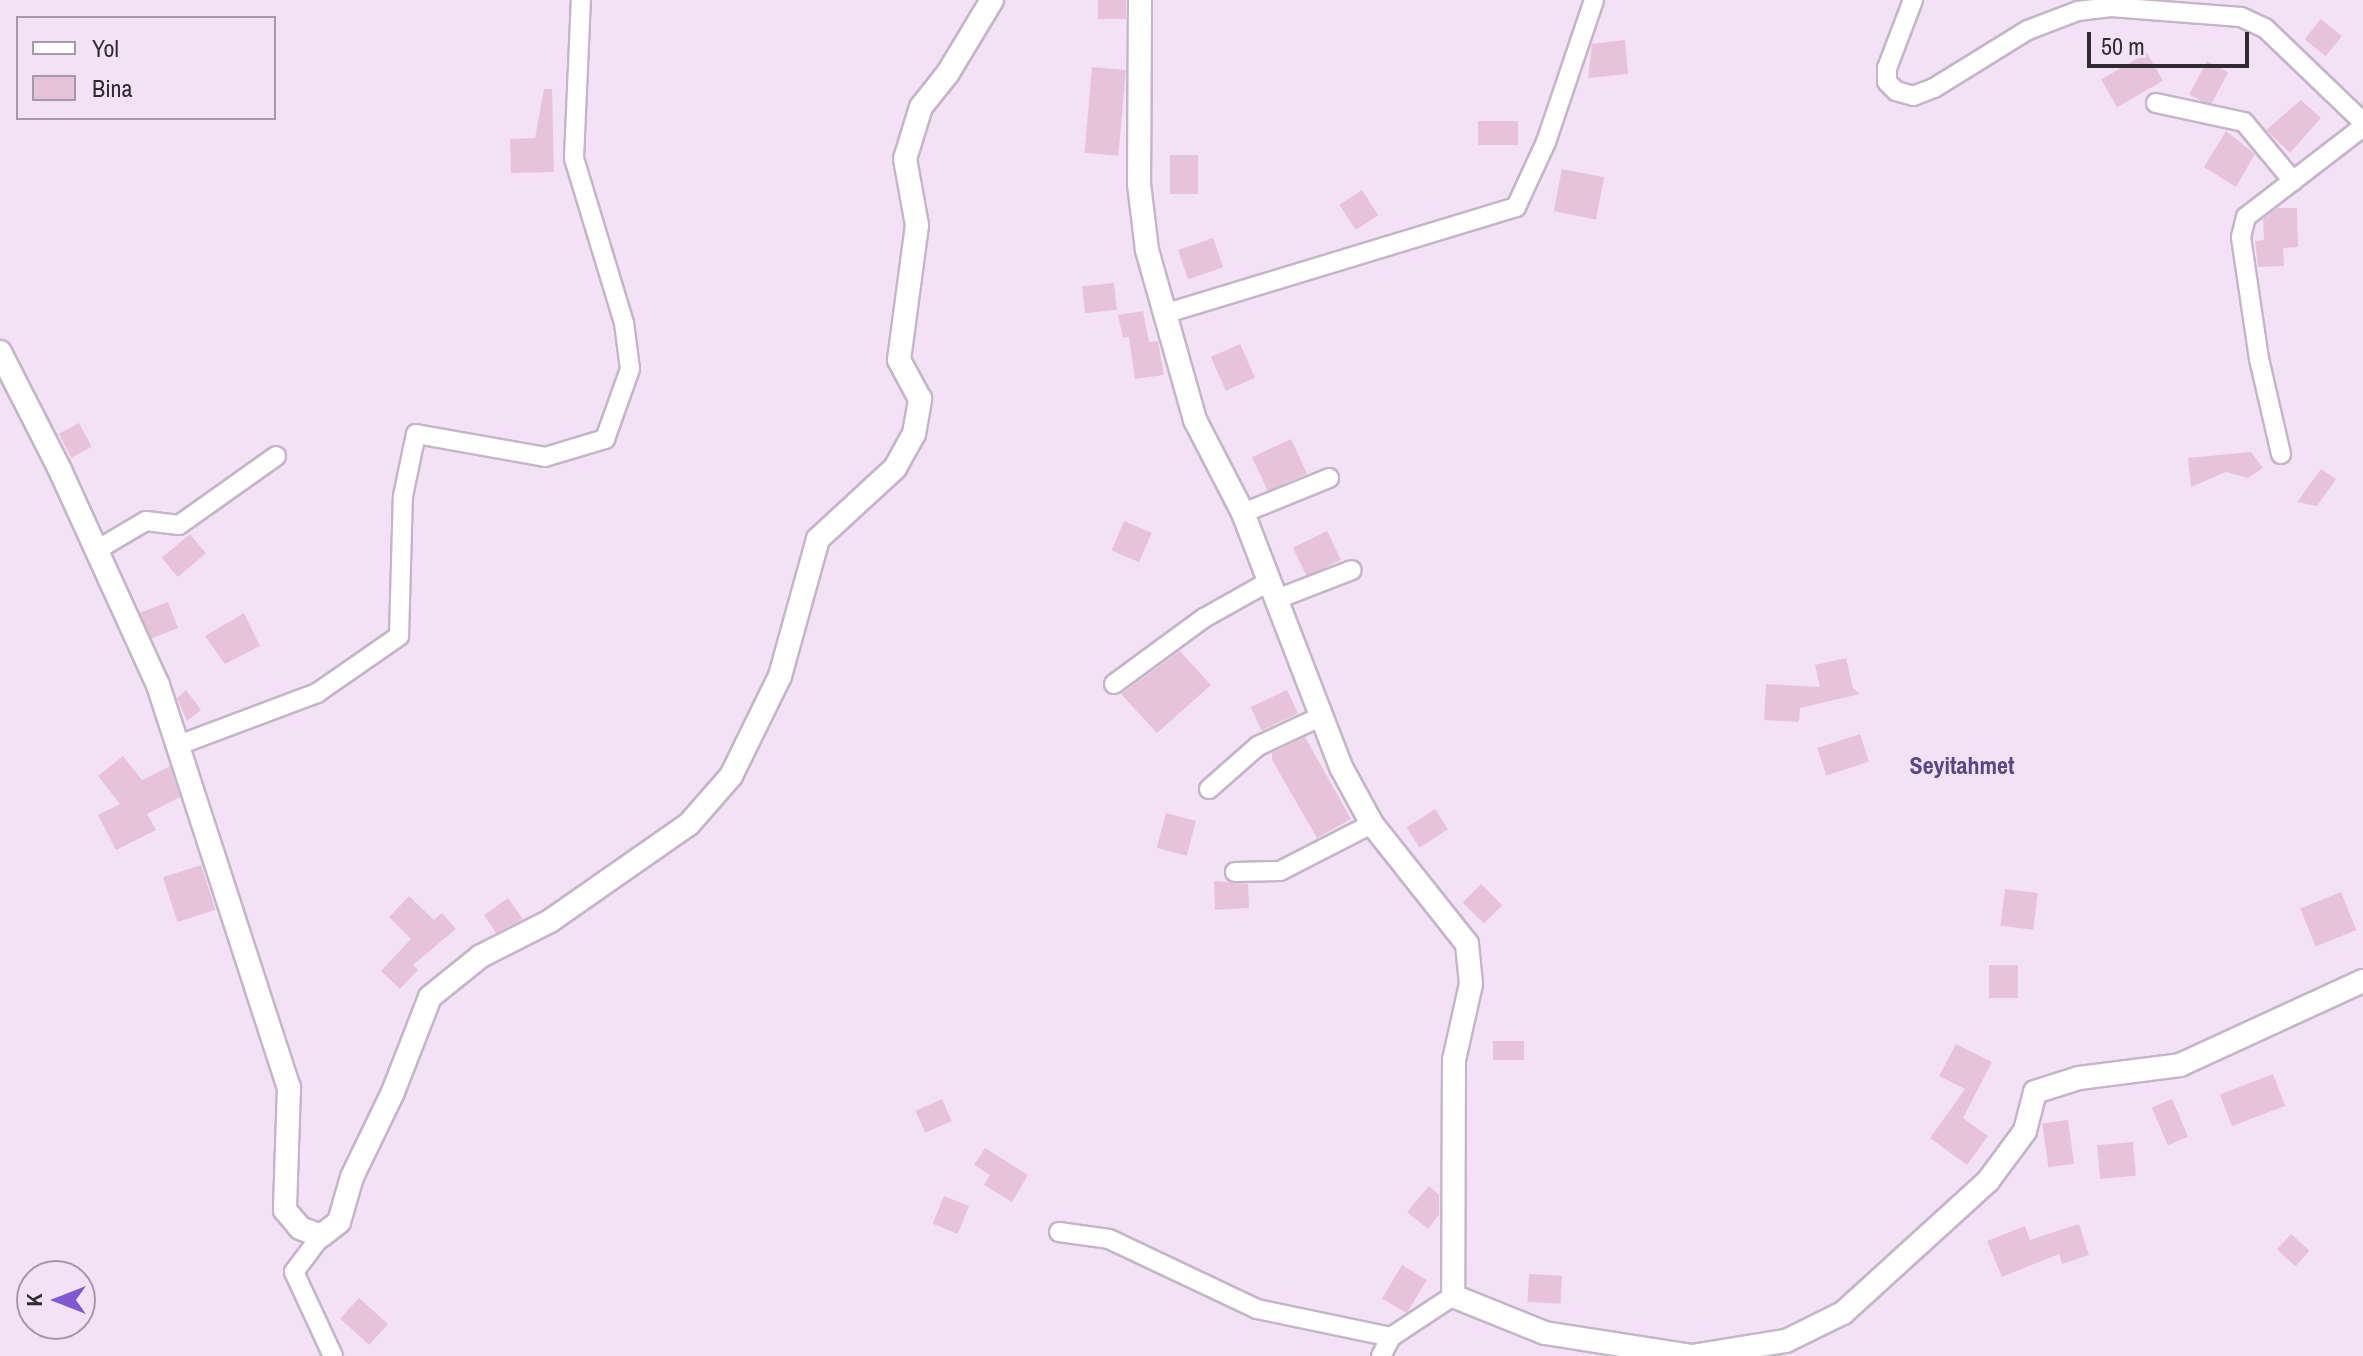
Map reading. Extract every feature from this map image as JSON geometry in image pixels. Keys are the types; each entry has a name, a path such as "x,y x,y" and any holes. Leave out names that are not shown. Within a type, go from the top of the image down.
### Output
{"street":[{"path":"176,746 317,693 399,636 403,496 416,434 545,457 605,439 630,369 624,323 574,158 581,0"},
{"path":"333,1356 294,1272 321,1236 339,1222 352,1177 393,1092 430,997 481,956 550,921 689,824 731,776 780,676 818,539 895,468 914,434 920,399 899,360 917,225 905,159 921,107 948,73 992,0"},
{"path":"1140,0 1139,184 1147,250 1195,420 1243,513 1341,767 1372,824 1467,944 1471,984 1454,1060 1453,1296"},
{"path":"1167,313 1516,207 1546,142 1594,0"},
{"path":"1913,0 1887,68 1887,82 1896,91 1913,96 1934,88 2028,30 2078,11 2111,7 2241,17 2265,28 2363,125 2246,217 2241,237 2259,359 2281,454"},
{"path":"2156,103 2244,122 2293,181"},
{"path":"0,352 158,685 289,1087 285,1210 300,1228 321,1236"},
{"path":"95,551 146,521 179,525 276,456"},
{"path":"1243,513 1329,478"},
{"path":"1114,684 1204,618 1273,590 1352,570"},
{"path":"1209,789 1258,746 1322,716"},
{"path":"1235,872 1280,871 1372,824"},
{"path":"1453,1296 1545,1333 1692,1356 1786,1341 1843,1313 1988,1181 2025,1131 2035,1092 2079,1078 2180,1065 2363,981"},
{"path":"1059,1232 1109,1239 1257,1309 1391,1337"},
{"path":"1381,1356 1391,1337 1453,1296"}],"building":[{"path":"1098,0 1126,0 1126,19 1098,19"},
{"path":"2321,19 2342,36 2326,56 2305,39"},
{"path":"1625,40 1628,74 1588,78 1592,44"},
{"path":"2147,53 2163,81 2117,107 2101,80"},
{"path":"2207,61 2228,72 2210,106 2189,95"},
{"path":"1092,67 1126,70 1118,156 1085,153"},
{"path":"544,89 552,89 554,172 511,173 510,139 535,138"},
{"path":"2301,100 2321,118 2290,153 2266,130"},
{"path":"1478,121 1518,121 1518,145 1478,145"},
{"path":"2226,131 2255,154 2236,187 2204,167"},
{"path":"1170,155 1198,155 1198,194 1170,194"},
{"path":"1562,169 1604,177 1596,219 1554,211"},
{"path":"1362,190 1378,215 1356,230 1339,205"},
{"path":"2277,208 2297,208 2298,247 2283,248 2284,266 2258,267 2255,241 2264,240 2263,219"},
{"path":"1213,238 1223,267 1188,279 1178,250"},
{"path":"1114,283 1117,310 1085,313 1082,286"},
{"path":"1143,311 1149,342 1158,341 1164,375 1135,379 1129,337 1123,338 1118,315"},
{"path":"1240,344 1255,378 1226,391 1211,357"},
{"path":"79,423 92,447 71,458 59,434"},
{"path":"1291,439 1307,473 1268,492 1252,457"},
{"path":"2251,452 2263,468 2248,478 2226,472 2191,487 2188,458"},
{"path":"2321,469 2336,479 2317,506 2297,502"},
{"path":"1124,521 1152,533 1139,562 1111,550"},
{"path":"1327,531 1341,560 1307,576 1293,548"},
{"path":"190,534 206,553 178,577 162,558"},
{"path":"168,602 178,628 150,639 140,613"},
{"path":"244,613 260,646 225,664 205,636"},
{"path":"1180,651 1211,685 1157,733 1121,694"},
{"path":"1846,658 1853,688 1860,694 1800,708 1799,722 1764,720 1766,684 1820,687 1815,665"},
{"path":"186,690 201,710 187,721 177,698"},
{"path":"1287,690 1298,714 1262,730 1251,707"},
{"path":"1860,734 1869,762 1826,775 1817,748"},
{"path":"1305,737 1351,819 1317,838 1272,760 1272,753"},
{"path":"123,756 142,780 170,766 180,797 147,814 156,830 116,850 98,815 120,804 98,776"},
{"path":"1435,809 1448,829 1420,848 1406,828"},
{"path":"1166,813 1196,821 1187,856 1157,848"},
{"path":"201,865 216,910 177,922 163,877"},
{"path":"1214,881 1248,884 1249,908 1215,910"},
{"path":"1481,884 1502,905 1484,924 1463,902"},
{"path":"2005,889 2038,893 2033,930 2000,926"},
{"path":"2341,892 2356,930 2316,946 2300,908"},
{"path":"409,896 434,920 442,913 456,929 413,965 418,970 400,989 381,971 411,939 389,917"},
{"path":"508,898 523,919 496,933 484,915"},
{"path":"1989,965 2018,965 2018,998 1989,998"},
{"path":"1493,1041 1524,1041 1524,1060 1493,1060"},
{"path":"1956,1044 1992,1062 1963,1118 1988,1136 1967,1165 1930,1138 1965,1089 1939,1076"},
{"path":"2273,1074 2285,1106 2232,1126 2220,1094"},
{"path":"942,1099 952,1121 925,1133 916,1111"},
{"path":"2172,1099 2188,1137 2168,1145 2152,1108"},
{"path":"2068,1120 2074,1164 2048,1167 2042,1124"},
{"path":"2133,1142 2136,1176 2100,1179 2097,1145"},
{"path":"985,1148 1028,1175 1012,1202 984,1185 990,1175 974,1165"},
{"path":"1429,1186 1439,1195 1439,1215 1428,1229 1407,1212"},
{"path":"944,1196 969,1206 958,1234 933,1224"},
{"path":"2079,1224 2089,1255 2062,1264 2059,1254 2002,1277 1987,1241 2025,1226 2030,1240"},
{"path":"2291,1234 2310,1251 2296,1266 2277,1250"},
{"path":"1402,1265 1427,1280 1407,1313 1382,1298"},
{"path":"1529,1274 1562,1276 1560,1304 1528,1302"},
{"path":"359,1298 388,1324 369,1345 340,1319"}],"district":[{"name":"Seyitahmet","path":"1962,766"}]}
